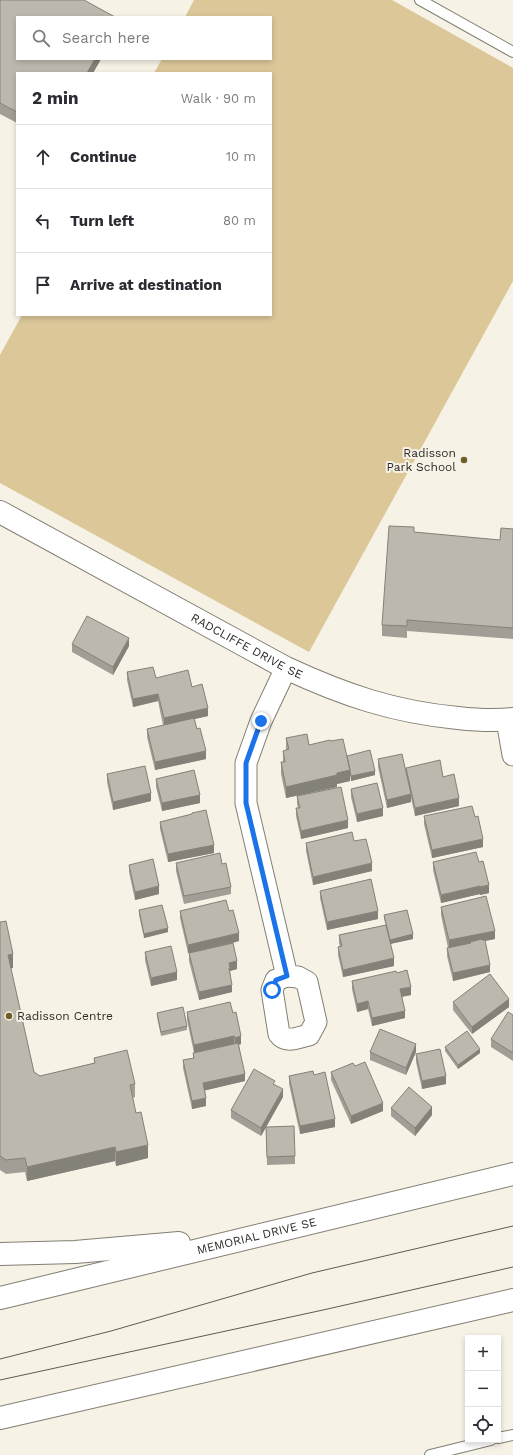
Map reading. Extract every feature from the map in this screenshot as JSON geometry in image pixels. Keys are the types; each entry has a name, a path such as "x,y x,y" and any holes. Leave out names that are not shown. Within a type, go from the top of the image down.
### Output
{"main road":[{"name":"RADCLIFFE DRIVE SE","path":"0,512 286,668 323,686 400,710 435,716 471,719 510,719"},
{"name":"MEMORIAL DRIVE SE","path":"0,1298 513,1174"},
{"path":"0,1254 75,1252 181,1242 208,1247"},
{"path":"0,1418 513,1300"}],"street":[{"path":"286,668 261,721 246,763 246,803 287,976"},
{"path":"510,719 513,755"}],"lane":[{"path":"420,0 513,52"},
{"path":"501,1437 513,1435"},
{"path":"430,1455 479,1443"}],"shaded area":[{"path":"194,0 392,0 513,68 513,281 309,652 0,483 0,355 21,316 272,316 272,72 155,72 161,60 272,60 272,16 186,16"}],"building":[{"path":"0,0 84,0 113,16 16,16 16,60 94,60 88,72 16,72 16,111 0,103"},
{"path":"389,526 414,527 414,532 500,540 501,528 513,529 513,628 407,620 407,626 382,625"},
{"path":"87,616 129,638 113,667 72,644"},
{"path":"153,667 156,678 188,670 192,687 202,684 208,708 164,718 158,694 133,699 127,672"},
{"path":"194,718 197,729 200,728 206,751 155,762 147,729"},
{"path":"307,734 309,745 330,740 343,739 350,770 337,773 337,775 286,787 281,762 285,762 283,751 289,749 286,738"},
{"path":"370,750 375,771 351,776 347,756"},
{"path":"402,754 411,794 387,800 378,759"},
{"path":"440,760 443,777 454,774 459,798 415,808 406,768"},
{"path":"145,766 151,793 113,802 107,774"},
{"path":"194,770 200,795 162,803 156,779"},
{"path":"377,783 383,808 357,814 351,789"},
{"path":"341,787 348,820 301,831 296,808 300,808 297,796"},
{"path":"472,806 475,817 478,816 483,839 432,850 424,816"},
{"path":"206,810 214,845 168,854 160,822"},
{"path":"352,832 354,841 366,839 372,863 313,877 306,843"},
{"path":"476,852 479,862 483,861 489,885 441,895 433,862"},
{"path":"220,853 222,864 226,863 231,887 184,896 176,863"},
{"path":"153,859 159,886 135,892 129,865"},
{"path":"371,879 378,911 327,922 320,891"},
{"path":"486,896 495,931 449,940 441,907"},
{"path":"226,900 229,911 233,910 239,933 188,945 180,911"},
{"path":"162,905 168,928 144,934 139,910"},
{"path":"407,910 413,934 390,940 384,915"},
{"name":"Radisson Centre","path":"6,921 13,954 8,955 34,1072 40,1076 95,1063 94,1058 127,1050 135,1084 130,1085 136,1113 141,1112 148,1145 116,1152 115,1147 27,1167 25,1158 6,1160 0,1156 0,922"},
{"path":"386,925 394,958 343,970 338,947 342,946 339,935"},
{"path":"482,939 485,940 490,965 453,973 447,948"},
{"path":"233,943 237,961 229,963 232,985 199,992 189,953"},
{"path":"171,946 177,972 151,978 145,952"},
{"path":"407,970 411,987 400,989 405,1011 372,1018 368,1001 357,1004 352,981"},
{"path":"490,974 509,999 472,1027 453,1002"},
{"path":"230,1002 233,1013 236,1012 241,1036 235,1038 234,1036 194,1045 187,1012"},
{"path":"183,1007 187,1026 161,1032 157,1013"},
{"path":"508,1012 513,1015 513,1053 491,1039"},
{"path":"380,1029 416,1044 406,1068 370,1052"},
{"path":"467,1031 480,1049 458,1065 445,1047"},
{"path":"238,1043 245,1074 203,1083 206,1098 192,1101 183,1060 194,1058 193,1053"},
{"path":"440,1049 446,1076 422,1081 416,1054"},
{"path":"365,1062 383,1103 351,1116 331,1072 353,1063 355,1066"},
{"path":"254,1069 275,1081 273,1084 283,1089 261,1128 231,1110"},
{"path":"313,1071 314,1075 325,1072 335,1119 300,1126 289,1076"},
{"path":"409,1087 432,1107 415,1128 391,1108"},
{"path":"294,1126 295,1156 267,1157 266,1127"}],"tram line":[{"path":"0,1359 111,1331 312,1273 513,1226"},
{"path":"0,1380 513,1267"}],"place":[{"name":"Radisson Park School","path":"464,460"},
{"name":"Radisson Centre","path":"9,1016"}],"route":[{"path":"261,721 246,763 246,803 287,976 276,980 272,990"}]}
